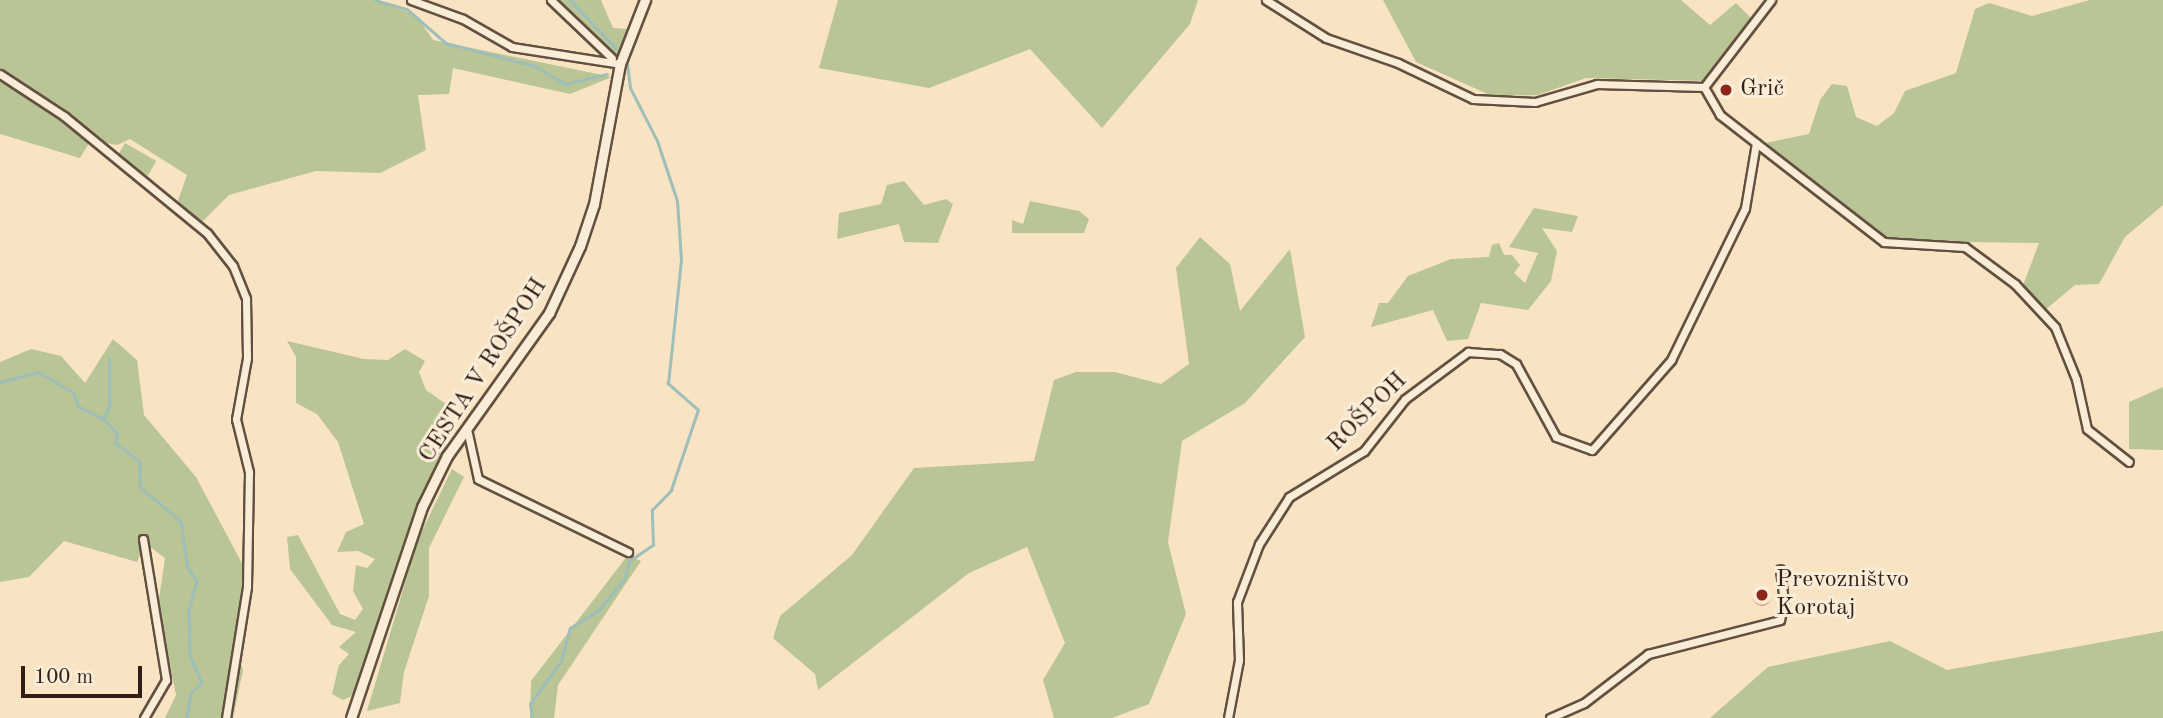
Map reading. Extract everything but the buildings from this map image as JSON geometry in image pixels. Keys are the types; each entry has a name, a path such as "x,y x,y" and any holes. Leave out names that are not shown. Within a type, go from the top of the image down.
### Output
{"street":[{"path":"411,0 463,19 512,47 573,60 616,61"},
{"path":"551,0 616,61"},
{"name":"CESTA V ROŠPOH","path":"351,718 422,507 467,429 530,342 568,277 594,204 616,61 645,0"},
{"path":"1266,0 1326,38 1398,63 1473,99 1535,102 1597,84 1704,87"},
{"path":"1704,87 1771,0"},
{"path":"0,74 64,116 207,233 233,267 246,299 247,358 236,419 249,472 247,587 226,718"},
{"path":"1704,87 1712,106 1884,242 1965,247 2004,275 2051,320 2076,379 2087,429 2129,462"},
{"name":"ROŠPOH","path":"1227,718 1239,660 1237,602 1259,544 1289,497 1364,452 1405,400 1468,352 1500,354 1516,364 1556,437 1592,450 1671,360 1745,208 1756,143"},
{"path":"467,429 478,478 628,552"},
{"path":"143,539 166,680 144,718"},
{"path":"1550,718 1584,703 1656,651 1780,620 1784,602 1780,569"}],"green space":[{"path":"0,0 374,0 416,15 433,40 612,77 570,94 453,68 449,94 418,95 426,150 380,173 316,171 229,195 195,229 174,212 187,175 130,139 117,145 91,140 80,158 0,134"},
{"path":"560,0 601,0 613,28 629,29 619,57"},
{"path":"838,0 1198,0 1190,24 1102,128 1030,49 929,88 819,68"},
{"path":"1383,0 1681,0 1710,25 1736,3 1752,19 1703,81 1586,78 1538,95 1492,96 1416,62"},
{"path":"2090,0 2163,0 2163,205 2125,237 2099,284 2075,285 2045,310 2022,288 2039,243 1897,241 1875,233 1765,143 1809,134 1820,100 1832,84 1847,86 1856,117 1877,126 1894,113 1905,91 1956,73 1975,9 1989,3 2032,16"},
{"path":"125,143 156,161 148,176 116,158"},
{"path":"904,181 924,205 946,199 953,204 938,243 904,242 899,224 837,239 839,213 881,204 887,185"},
{"path":"1030,201 1079,211 1089,219 1084,233 1012,233 1012,220 1023,224"},
{"path":"1534,208 1578,216 1572,232 1542,228 1557,251 1551,281 1528,310 1481,303 1468,339 1447,341 1433,310 1371,327 1379,303 1388,303 1408,276 1451,259 1489,257 1492,245 1499,243 1504,255 1512,255 1520,265 1514,273 1525,283 1538,253 1509,247"},
{"path":"1200,237 1230,264 1240,311 1290,249 1305,337 1245,403 1182,441 1168,542 1186,614 1149,704 1112,718 1054,718 1043,680 1065,643 1027,547 969,573 818,690 815,674 773,638 780,616 852,555 914,468 1034,461 1054,380 1076,372 1115,372 1161,384 1189,364 1176,268"},
{"path":"113,339 137,360 144,415 196,477 245,569 235,647 243,670 233,718 165,718 176,695 158,605 165,558 145,543 137,562 64,541 29,577 0,582 0,362 31,349 61,356 85,383"},
{"path":"287,341 364,359 388,360 405,349 425,361 419,372 426,390 446,404 446,450 400,553 357,694 343,700 332,694 339,665 349,654 339,647 356,632 332,625 290,569 287,537 298,535 340,614 355,620 363,609 353,591 356,565 367,568 375,559 358,551 337,552 346,532 364,524 338,442 317,414 296,403 296,357"},
{"path":"2163,387 2163,450 2129,449 2129,402"},
{"path":"452,469 464,477 429,548 429,596 404,672 400,703 367,711 418,539"},
{"path":"628,555 641,561 558,685 554,718 530,718 531,681"},
{"path":"2163,631 2163,718 1710,718 1768,667 1890,641 1947,670"}],"waterway":[{"path":"375,0 407,9 446,43 535,66 565,84 607,74"},
{"path":"570,0 616,48"},
{"path":"532,718 530,704 561,661 570,628 599,610 624,579 629,561 653,545 652,510 671,490 698,410 668,384 681,260 677,201 657,141 630,88 627,65"},
{"path":"104,419 109,406 109,359"},
{"path":"0,382 39,372 74,393 78,406 104,419 117,433 116,443 140,462 140,487 181,521 188,568 197,581 189,610 190,655 202,683 191,693 187,718"}],"place":[{"name":"Grič","path":"1726,90"},
{"name":"Prevozništvo Korotaj","path":"1762,595"}]}
